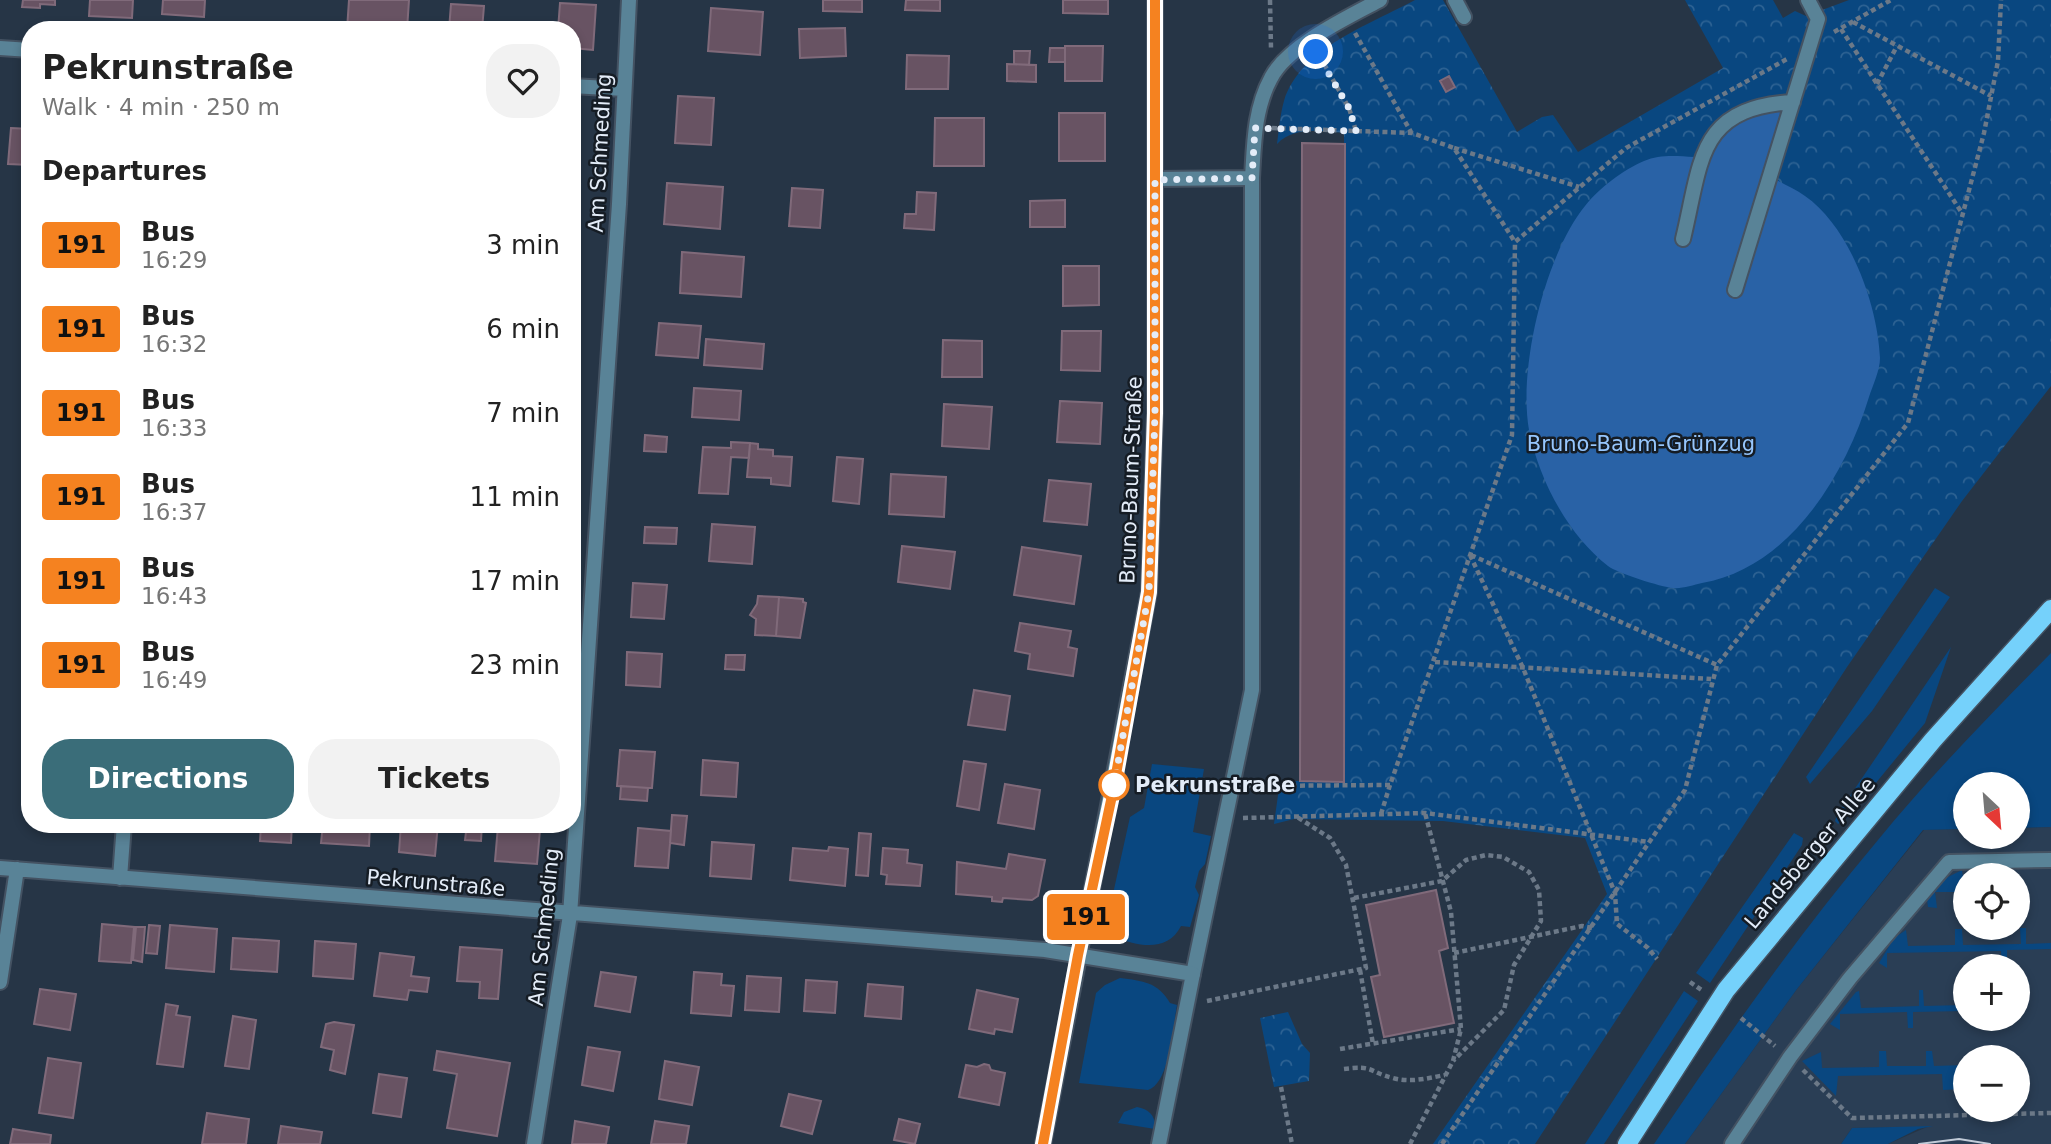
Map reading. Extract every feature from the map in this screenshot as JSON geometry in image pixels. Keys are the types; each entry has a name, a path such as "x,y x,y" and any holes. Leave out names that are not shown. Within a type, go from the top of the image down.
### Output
{"main road":[{"name":"Landsberger Allee","path":"1627,1144 1726,990 1933,740 2051,610"}],"street":[{"name":"Am Schmeding","path":"581,747 629,0"},
{"name":"Bruno-Baum-Straße","path":"1043,1144 1078,955 1113,791 1149,592 1155,413 1155,0"},
{"path":"1159,1144 1252,690 1252,178 1255,128 1272,75 1296,51 1380,0"},
{"path":"1455,0 1464,17"},
{"path":"1735,290 1818,19 1808,0"},
{"path":"0,48 21,49"},
{"path":"581,87 624,89"},
{"path":"1683,239 1702,156 1720,125 1742,110 1764,104 1793,102"},
{"path":"1155,180 1252,178"},
{"path":"120,878 123,833"},
{"name":"Am Schmeding","path":"534,1144 570,915 575,833"},
{"path":"1732,1144 1790,1057 1850,978 1949,862 2051,860"},
{"name":"Pekrunstraße","path":"0,868 570,915 1032,949 1078,955"},
{"path":"0,982 17,869"},
{"path":"1078,955 1193,974"}],"path":[{"path":"1270,0 1272,75"},
{"path":"1515,242 1626,148 1891,0"},
{"path":"1442,1144 1685,790 1711,679 1717,665 1908,423 1991,96 1998,61 2001,0"},
{"path":"1347,18 1412,133"},
{"path":"1853,22 1991,96"},
{"path":"1841,29 1962,214"},
{"path":"1877,84 1897,46"},
{"path":"1316,52 1349,108 1356,131"},
{"path":"1255,128 1412,133 1580,187"},
{"path":"1381,814 1513,435 1515,242 1454,148"},
{"path":"1470,555 1717,665"},
{"path":"1470,555 1523,668 1615,894 1617,923 1648,948 1657,960"},
{"path":"1434,662 1711,679"},
{"path":"1249,786 1390,785"},
{"path":"1242,818 1425,813 1649,842"},
{"path":"1410,1144 1453,1060 1461,1029 1451,912 1425,813"},
{"path":"1207,1001 1366,968 1346,865 1330,838 1296,817"},
{"path":"1354,898 1442,881 1466,860 1486,855 1517,863 1529,873 1539,890 1541,921 1514,965 1504,1010 1453,1060"},
{"path":"1454,953 1582,926 1592,928"},
{"path":"1360,970 1373,1044"},
{"path":"1690,982 1704,992"},
{"path":"1741,1018 1790,1057 1852,1118 2051,1113"},
{"path":"1340,1049 1461,1029"},
{"path":"1344,1069 1367,1066 1394,1079 1421,1080 1446,1075"},
{"path":"1281,1087 1292,1144"}],"shaded area":[{"path":"1764,97 1797,115 1775,179 1802,194 1821,210 1848,247 1859,269 1874,315 1879,367 1859,427 1829,487 1787,538 1761,559 1733,574 1684,587 1667,587 1629,576 1608,566 1580,539 1557,505 1540,468 1529,430 1527,376 1531,345 1547,282 1558,253 1571,227 1591,199 1612,180 1644,161 1662,156 1694,157 1715,126 1730,112"},
{"path":"2051,827 2051,1144 1888,1144 1927,1127 1852,1128 1841,1144 1685,1144 1797,989 1924,830 1953,829 1953,849 2030,849 2030,828"}],"green space":[{"name":"Bruno-Baum-Grünzug","path":"1415,0 1443,0 1517,132 1542,117 1553,115 1578,152 1723,68 1685,0 1773,0 1783,18 1795,11 1806,16 1849,0 2051,0 2051,386 1962,501 1847,667 1535,1144 1433,1144 1607,894 1585,838 1443,821 1294,819 1274,824 1280,781 1344,781 1344,133 1300,132 1291,134 1277,144 1281,117 1292,82 1321,52 1358,29"},
{"path":"1935,588 1950,597 1872,711 1810,784 1806,777"},
{"path":"1951,647 1925,723 1848,817 1838,824 1835,821 1837,815"},
{"path":"2051,653 2051,827 2030,828 2030,772 1953,772 1953,829 1923,830 1797,989 1685,1144 1654,1144 1762,989 1819,913 1899,815"},
{"path":"1152,764 1204,769 1193,832 1211,836 1205,864 1199,871 1195,887 1199,895 1190,927 1181,926 1169,940 1161,944 1143,945 1115,937 1107,921 1130,817 1144,808"},
{"path":"1794,833 1803,838 1802,845 1710,983 1696,973"},
{"path":"1953,874 1953,892 1935,892 1937,908 1928,907 1927,899 1942,880"},
{"path":"1906,930 1908,946 1955,945 1955,940 1963,940 1963,945 2021,944 2021,940 2026,940 2026,944 2051,943 2051,949 2007,950 2007,954 2001,954 2001,951 1887,953 1887,968 1879,963 1894,938"},
{"path":"1120,978 1149,984 1160,991 1170,1003 1177,1005 1166,1066 1155,1085 1148,1090 1079,1083 1096,993"},
{"path":"1919,990 1923,990 1924,1006 1953,1005 1953,1011 1913,1012 1913,1028 1908,1028 1907,1012 1840,1014 1840,1030 1830,1024 1859,991 1861,1008 1919,1006"},
{"path":"1684,991 1698,1001 1604,1144 1585,1144"},
{"path":"1288,1012 1302,1044 1310,1053 1309,1081 1274,1087 1260,1018"},
{"path":"1879,1051 1886,1051 1887,1066 1926,1066 1926,1051 1932,1051 1934,1066 1953,1065 1953,1090 1943,1090 1942,1074 1838,1076 1836,1096 1802,1061 1821,1052 1822,1068 1879,1067"},
{"path":"1137,1107 1151,1114 1155,1129 1118,1123 1124,1112"},
{"path":"1933,1126 1918,1129 1888,1144 1841,1144 1852,1128"}],"building":[{"path":"23,0 55,0 55,5 22,7"},
{"path":"90,0 133,0 132,18 89,16"},
{"path":"163,0 205,0 204,17 162,14"},
{"path":"349,0 409,0 408,21 348,21"},
{"path":"823,0 862,0 862,12 823,11"},
{"path":"906,0 940,0 940,11 905,10"},
{"path":"1063,0 1108,0 1108,14 1063,13"},
{"path":"560,3 596,5 593,50 581,49 581,21 559,21"},
{"path":"451,4 484,6 483,21 450,21"},
{"path":"711,8 763,12 760,55 708,51"},
{"path":"845,28 846,56 800,58 799,29"},
{"path":"1065,46 1103,46 1102,81 1065,81"},
{"path":"1050,48 1065,48 1065,62 1049,62"},
{"path":"1014,51 1030,51 1029,65 1014,64"},
{"path":"907,55 949,56 948,89 906,89"},
{"path":"1007,64 1036,65 1036,82 1007,81"},
{"path":"1449,76 1455,87 1446,92 1440,81"},
{"path":"678,96 714,98 711,145 675,143"},
{"path":"1059,113 1105,113 1105,161 1059,161"},
{"path":"935,118 984,118 984,166 934,166"},
{"path":"11,128 21,129 21,165 8,164"},
{"path":"1302,143 1345,144 1344,782 1300,781"},
{"path":"667,183 723,187 720,229 664,224"},
{"path":"792,188 823,190 820,228 789,226"},
{"path":"917,192 936,193 934,230 904,228 905,214 916,214"},
{"path":"1065,200 1065,227 1030,227 1030,201"},
{"path":"682,252 744,257 741,297 680,293"},
{"path":"1063,266 1099,266 1099,305 1063,306"},
{"path":"659,323 701,326 698,358 656,355"},
{"path":"1062,331 1101,331 1100,371 1061,370"},
{"path":"706,339 764,344 762,369 704,365"},
{"path":"943,340 982,341 982,377 942,377"},
{"path":"694,388 741,391 739,420 692,417"},
{"path":"1060,401 1102,403 1100,444 1057,442"},
{"path":"944,404 992,407 989,449 942,446"},
{"path":"645,435 667,437 666,452 644,451"},
{"path":"731,442 750,443 749,458 731,457 728,494 699,493 703,447 731,448"},
{"path":"750,443 758,444 758,449 773,450 773,456 792,457 790,486 771,484 771,478 747,477"},
{"path":"837,457 863,459 859,504 833,501"},
{"path":"891,474 946,477 944,517 889,514"},
{"path":"1049,480 1091,484 1087,525 1044,521"},
{"path":"712,524 755,527 752,564 709,561"},
{"path":"645,527 677,528 676,544 644,543"},
{"path":"902,546 955,552 950,589 898,582"},
{"path":"1022,547 1081,556 1074,604 1014,595"},
{"path":"633,583 667,585 664,619 631,617"},
{"path":"758,596 779,597 776,636 755,635 756,619 750,615 757,604"},
{"path":"779,597 803,599 806,603 800,638 776,636"},
{"path":"1020,623 1071,631 1068,647 1077,649 1073,676 1028,669 1030,654 1015,651"},
{"path":"627,652 662,654 660,687 626,685"},
{"path":"726,655 745,655 744,670 725,669"},
{"path":"974,690 1010,696 1005,730 968,725"},
{"path":"620,750 655,752 652,788 617,786"},
{"path":"703,760 738,763 736,797 701,795"},
{"path":"964,761 986,764 979,810 957,806"},
{"path":"1005,784 1040,790 1034,829 998,823"},
{"path":"621,786 648,788 647,801 620,799"},
{"path":"672,815 687,816 684,845 670,843"},
{"path":"638,828 671,831 668,868 635,866"},
{"path":"260,833 292,833 291,843 260,841"},
{"path":"322,833 370,833 369,846 321,843"},
{"path":"400,833 437,833 435,856 399,852"},
{"path":"466,833 481,833 481,841 465,840"},
{"path":"497,833 540,833 537,864 495,861"},
{"path":"859,833 871,834 868,876 856,875"},
{"path":"712,842 754,845 751,879 710,876"},
{"path":"829,847 848,849 845,886 790,880 793,848 828,851"},
{"path":"883,848 908,850 907,863 922,865 920,886 886,884 887,875 881,874"},
{"path":"1009,854 1045,860 1038,896 1032,900 1003,898 1002,902 992,901 992,897 956,894 957,862 1006,869"},
{"path":"1436,890 1448,948 1439,951 1454,1023 1384,1037 1371,977 1380,975 1366,905"},
{"path":"102,924 134,927 131,963 99,961"},
{"path":"149,925 160,926 157,954 146,953"},
{"path":"170,925 217,929 214,972 166,968"},
{"path":"136,927 145,927 142,962 133,960"},
{"path":"233,938 279,941 277,972 231,969"},
{"path":"315,941 356,944 353,979 313,976"},
{"path":"460,947 502,950 498,999 479,998 480,982 457,981"},
{"path":"380,953 414,957 411,976 429,978 427,992 409,990 407,1000 374,996"},
{"path":"601,972 636,977 630,1012 595,1006"},
{"path":"694,972 722,974 721,985 734,986 731,1016 691,1013"},
{"path":"747,976 781,978 779,1012 745,1010"},
{"path":"806,980 837,982 835,1013 804,1011"},
{"path":"868,984 903,987 901,1019 865,1016"},
{"path":"40,989 76,994 70,1030 34,1024"},
{"path":"977,990 1018,999 1012,1032 995,1029 994,1034 969,1029"},
{"path":"166,1004 178,1006 176,1015 190,1017 183,1067 157,1064"},
{"path":"233,1016 256,1020 249,1069 225,1066"},
{"path":"334,1022 354,1025 345,1074 330,1070 334,1050 321,1047 326,1024"},
{"path":"588,1047 620,1052 613,1091 582,1085"},
{"path":"437,1051 510,1063 497,1136 447,1128 457,1074 434,1070"},
{"path":"48,1058 81,1063 73,1118 39,1113"},
{"path":"665,1061 699,1067 692,1105 659,1099"},
{"path":"966,1065 977,1067 989,1065 991,1070 1005,1073 999,1105 959,1097"},
{"path":"379,1074 407,1078 401,1117 373,1113"},
{"path":"789,1094 821,1101 812,1134 781,1126"},
{"path":"207,1113 249,1119 246,1144 202,1144"},
{"path":"899,1119 920,1124 915,1144 894,1140"},
{"path":"575,1121 609,1127 606,1144 572,1144"},
{"path":"655,1121 689,1126 686,1144 651,1144"},
{"path":"281,1126 322,1132 320,1144 278,1144"},
{"path":"13,1129 51,1135 50,1144 10,1144"}],"tram line":[{"path":"1919,1144 1959,1139 1990,1144"}],"bus line":[{"name":"191","path":"1043,1144 1078,955 1113,791 1149,592 1155,413 1155,0"}],"place":[{"name":"Pekrunstraße","path":"1114,785"}],"route":[{"path":"1114,785 1149,592 1155,413 1155,180 1252,178 1255,128 1356,131 1336,81 1316,52"}]}
